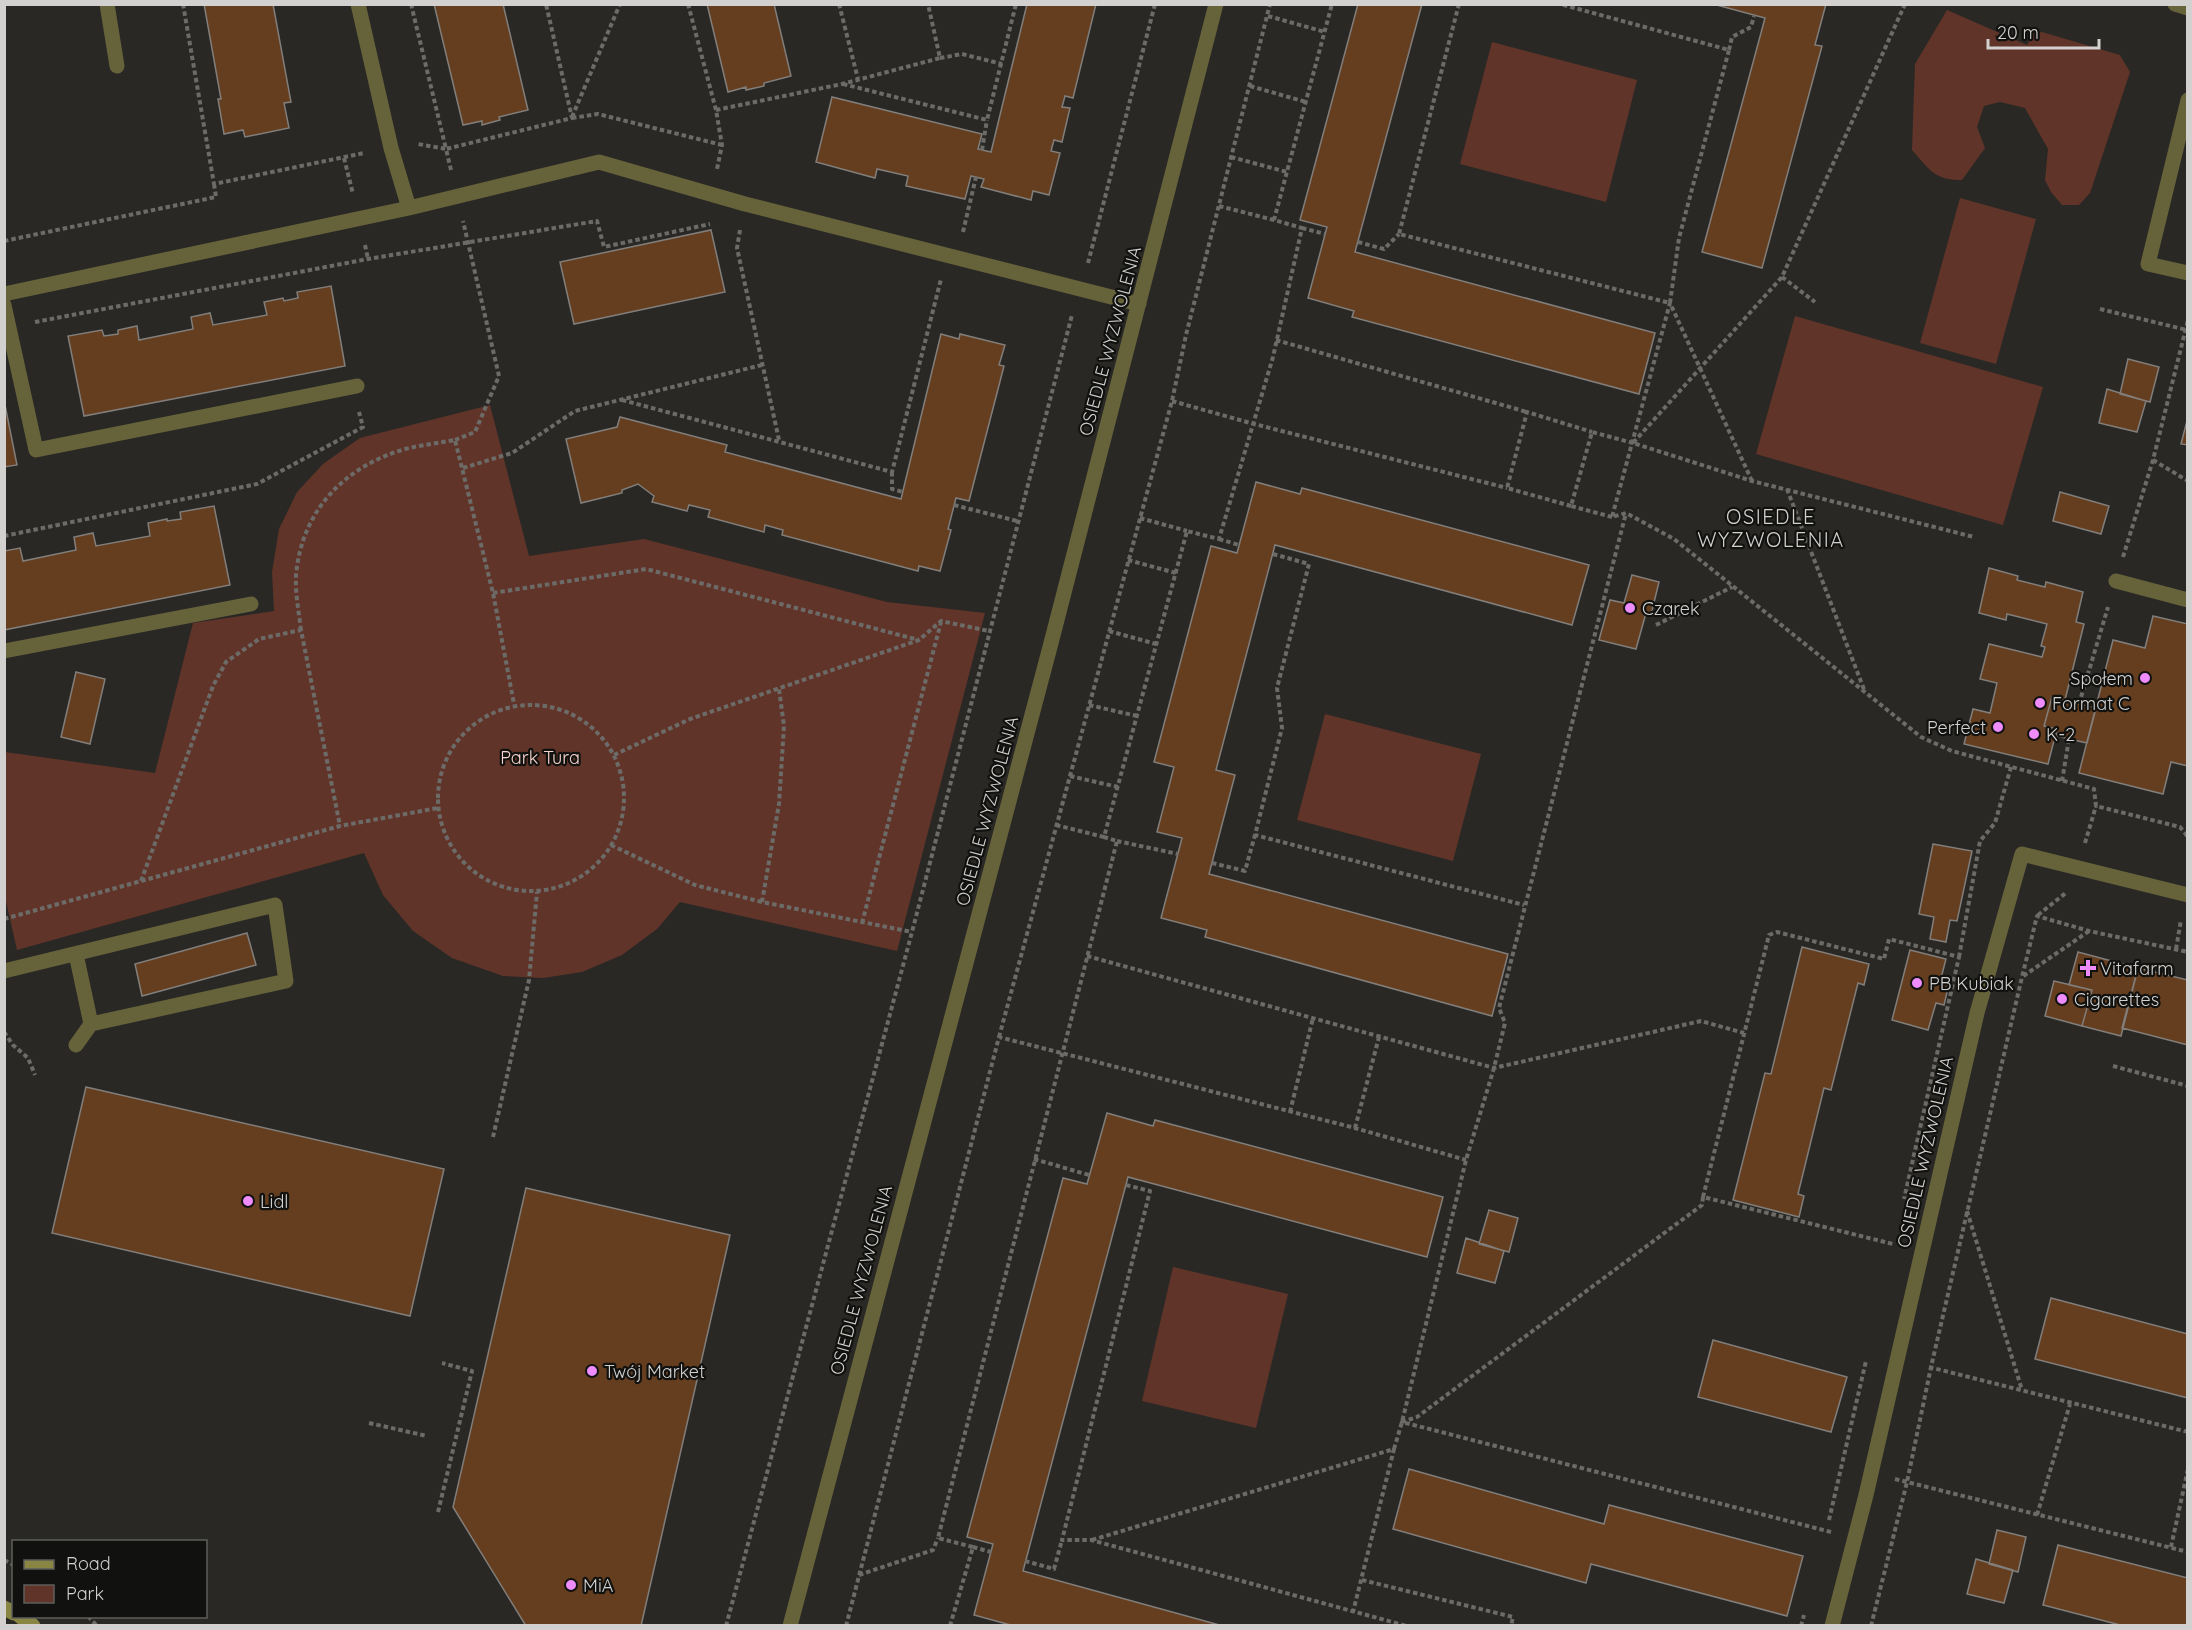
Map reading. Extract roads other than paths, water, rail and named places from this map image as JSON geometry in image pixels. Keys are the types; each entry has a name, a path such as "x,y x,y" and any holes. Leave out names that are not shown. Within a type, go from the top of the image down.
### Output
{"street":[{"path":"107,4 117,66"},
{"path":"358,4 392,148 409,208"},
{"name":"OSIEDLE WYZWOLENIA","path":"790,1626 1014,782 1216,4"},
{"path":"2175,4 2187,8"},
{"path":"2187,100 2148,264 2187,273"},
{"path":"4,294 409,208 599,162 745,204 1139,304"},
{"path":"4,305 36,450 357,386"},
{"path":"2116,581 2187,600"},
{"path":"4,651 251,604"},
{"name":"OSIEDLE WYZWOLENIA","path":"1832,1626 1871,1473 1977,1013 2022,854 2187,893"},
{"path":"4,971 275,905 285,981 91,1024 76,1045"},
{"path":"76,954 91,1024"}],"place":[{"name":"Czarek","path":"1630,608"},
{"name":"Społem","path":"2145,678"},
{"name":"Format C","path":"2040,703"},
{"name":"Perfect","path":"1998,727"},
{"name":"K-2","path":"2034,734"},
{"name":"Vitafarm","path":"2088,968"},
{"name":"PB Kubiak","path":"1917,983"},
{"name":"Cigarettes","path":"2062,999"},
{"name":"Lidl","path":"248,1201"},
{"name":"Twój Market","path":"592,1371"},
{"name":"MiA","path":"571,1585"}],"district":[{"name":"OSIEDLE WYZWOLENIA","path":"1771,528"}],"park label":[{"name":"Park Tura","path":"540,757"}]}
